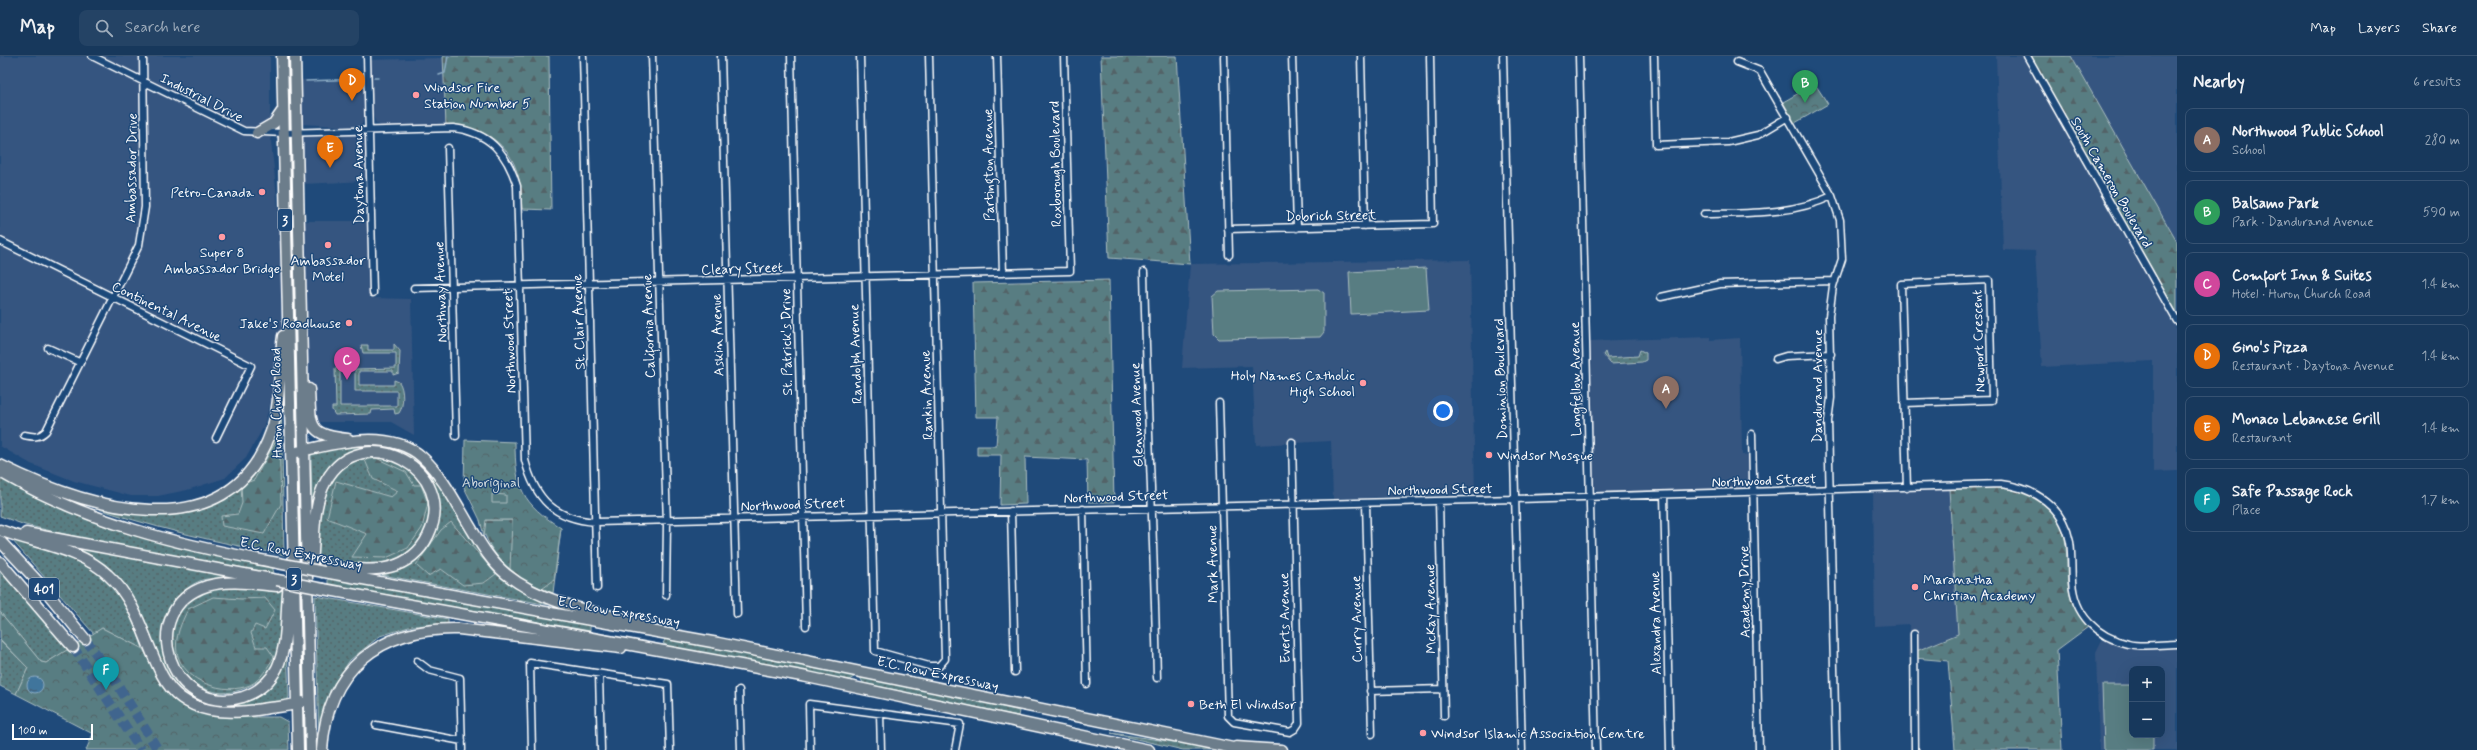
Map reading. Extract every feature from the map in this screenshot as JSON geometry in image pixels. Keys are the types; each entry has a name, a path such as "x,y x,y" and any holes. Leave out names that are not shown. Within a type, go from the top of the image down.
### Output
{"highway":[{"name":"Huron Church Road","path":"282,56 298,750"},
{"name":"Huron Church Road","path":"295,56 306,591 311,750"},
{"path":"257,133 274,123 283,110"},
{"path":"0,464 56,489 129,509 149,511 176,510 196,505 219,495 238,482 252,466 271,432 277,409 282,341 287,306"},
{"path":"302,360 308,381 310,414 315,429 329,438 364,440"},
{"path":"291,454 364,440 377,439 398,443 421,456 435,472 490,558 505,573 524,586 561,602 718,643"},
{"path":"306,591 317,510 322,491 330,475 350,458 373,452 397,456 418,469 428,483 434,508 433,524 421,548 408,560 385,568 324,569"},
{"name":"E.C. Row Expressway","path":"0,472 55,500 113,524 172,542 278,563 324,569 718,643 1243,750"},
{"path":"0,528 80,557 98,566 115,581 137,614 162,676 185,701 198,708 220,713 285,713 292,717 297,728"},
{"path":"20,535 277,583 306,591 323,589 807,676 1149,750"},
{"name":"401","path":"0,541 41,585 86,639"},
{"path":"277,583 219,584 200,589 180,604 169,624 167,646 171,662 185,683 210,697 232,699 255,691 272,676 279,663 284,642 293,549"},
{"name":"401","path":"0,562 73,647"},
{"path":"322,750 329,708 343,680 357,663 376,648 408,634 433,629 459,629 657,654 694,655"},
{"path":"257,712 297,704 310,699"},
{"path":"1214,745 1282,750"}],"street":[{"name":"Industrial Drive","path":"92,56 244,132 283,133"},
{"name":"Ambassador Drive","path":"24,436 35,438 41,436 46,430 139,245 144,220 143,56"},
{"name":"Daytona Avenue","path":"367,56 373,293"},
{"name":"St. Clair Avenue","path":"583,56 597,588"},
{"name":"California Avenue","path":"652,56 666,520 666,595"},
{"name":"Askin Avenue","path":"721,56 736,614"},
{"name":"St. Patrick's Drive","path":"791,56 806,626"},
{"name":"Randolph Avenue","path":"860,56 864,276 875,651"},
{"name":"Rankin Avenue","path":"875,651 929,666 939,666 945,659 929,56"},
{"name":"Partington Avenue","path":"997,56 1003,273"},
{"name":"Roxborough Boulevard","path":"1064,56 1070,271"},
{"path":"1224,56 1229,255"},
{"path":"1292,56 1297,228"},
{"path":"1361,56 1365,226"},
{"name":"Dobrich Street","path":"1228,229 1433,224 1430,56"},
{"name":"Dominion Boulevard","path":"1503,56 1522,750"},
{"name":"Longfellow Avenue","path":"1579,56 1596,750"},
{"path":"1654,56 1656,145 1728,142 1758,135 1788,117"},
{"name":"South Cameron Boulevard","path":"2027,56 2177,321"},
{"name":"Dandurand Avenue","path":"1737,62 1760,71 1788,117 1832,196 1840,220 1842,259 1835,281 1829,316 1831,398 1828,421 1836,750"},
{"name":"Northwood Street","path":"283,133 466,130 486,138 501,151 508,161 517,186 525,460 530,482 541,498 556,511 569,518 596,522 1664,495 2001,484 2019,486 2033,491 2056,511 2066,527 2070,543 2074,597 2081,612 2092,627 2108,638 2130,645 2177,644"},
{"name":"Northway Avenue","path":"448,148 456,436"},
{"path":"1704,214 1765,213 1793,209 1832,196"},
{"name":"Continental Avenue","path":"0,241 251,366 216,438"},
{"name":"Cleary Street","path":"414,288 1070,271"},
{"name":"Glenwood Avenue","path":"1144,272 1148,441 1153,507 1157,678"},
{"name":"Newport Crescent","path":"1989,280 1992,400 1904,403 1901,284 1989,280"},
{"path":"1662,297 1720,284 1835,281"},
{"path":"48,348 80,362"},
{"path":"1776,359 1786,356 1830,354"},
{"name":"Mark Avenue","path":"1219,403 1227,704 1228,716 1234,722"},
{"path":"1904,403 1907,488"},
{"name":"Academy Drive","path":"1752,434 1759,750"},
{"name":"Everts Avenue","path":"1234,722 1290,732 1295,729 1299,723 1292,442"},
{"name":"Alexandra Avenue","path":"1664,495 1670,750"},
{"name":"McKay Avenue","path":"1439,501 1444,716"},
{"name":"Curry Avenue","path":"1366,503 1372,734"},
{"path":"1082,509 1087,684"},
{"path":"1011,511 1015,672"},
{"path":"1914,634 1915,750"},
{"path":"417,661 429,670 460,678 462,750"},
{"path":"532,750 530,662 668,684 670,750"},
{"path":"599,674 601,750"},
{"path":"1370,691 1443,689"},
{"path":"739,690 741,750"},
{"path":"810,750 809,704 960,724 955,750"},
{"path":"880,713 881,750"},
{"path":"376,725 462,741"}],"shaded area":[{"path":"0,56 270,56 270,132 280,226 282,345 278,379 263,428 246,458 225,478 187,490 158,496 131,496 74,481 31,464 0,446"},
{"path":"1996,56 2022,56 2177,330 2177,471 2153,472 2153,361 2042,367 2035,251 2003,250"},
{"path":"2071,56 2177,56 2177,242"},
{"path":"443,58 446,126 381,126 376,123 373,116 370,60"},
{"path":"365,79 365,116 362,124 356,127 302,124 300,119 299,80"},
{"path":"357,134 363,136 366,140 368,181 302,184 300,143 303,137"},
{"path":"302,221 368,221 370,298 411,299 414,435 391,422 318,422 312,414 303,295"},
{"name":"Holy Names Catholic High School","path":"1470,260 1475,494 1333,499 1331,441 1256,445 1252,366 1182,368 1190,264"},
{"path":"1710,337 1710,340 1740,338 1742,455 1749,454 1749,484 1742,489 1601,492 1595,489 1592,485 1589,341"},
{"name":"Maranatha Christian Academy","path":"1949,489 1958,634 1914,652 1914,658 1908,656 1909,624 1875,626 1873,492"},
{"path":"2102,640 2121,646 2177,647 2177,750 2099,750 2096,652"}],"green space":[{"path":"443,56 549,56 551,210 522,209 518,174 512,159 498,142 479,131 457,126 446,126"},
{"path":"1101,56 1177,56 1190,264 1109,258"},
{"path":"2031,56 2071,56 2177,242 2177,313"},
{"path":"1815,84 1828,104 1795,123 1783,102"},
{"path":"1426,268 1429,310 1351,314 1349,272"},
{"path":"1109,280 1114,502 1088,502 1087,460 1025,457 1026,504 1000,505 1001,455 977,455 977,446 996,446 998,417 976,417 973,283"},
{"path":"1318,289 1324,293 1324,332 1320,337 1219,339 1214,334 1212,296 1218,291"},
{"path":"394,344 400,351 399,373 393,375 393,371 359,371 359,385 394,385 394,380 399,382 402,389 403,398 399,413 395,414 394,409 372,410 371,414 335,415 332,407 336,407 335,368 340,368 340,406 397,406 397,391 355,391 355,369 396,368 396,353 363,353 361,345 368,345 368,350 394,350"},
{"path":"1640,350 1646,353 1646,360 1642,362 1611,364 1603,355 1605,352 1607,358 1638,356"},
{"path":"281,396 284,555 183,533 133,520 84,504 84,500 145,514 174,514 195,509 251,471"},
{"path":"279,436 281,504 264,534 222,526 221,516 238,514 242,503 241,485 254,480"},
{"name":"Aboriginal","path":"465,440 515,442 517,471 519,483 523,493 537,510 561,528 554,580 542,589 522,579 510,569 512,520 486,520 484,536 480,520 464,487"},
{"path":"387,442 415,456 429,469 484,556 561,607 376,574 419,554 436,501 408,459 395,451 375,447 353,452 334,462 325,472 312,504 311,453 365,443"},
{"path":"372,455 401,461 416,476 425,490 428,505 428,520 423,534 415,546 402,556 377,564 360,565 318,560 321,509 324,494 330,482 340,471 353,462"},
{"path":"376,458 406,472 414,485 421,485 428,503 422,528 408,548 386,558 352,557 367,534 327,518 336,481 391,497 398,491 373,479 365,460"},
{"path":"0,475 91,520 179,548 272,566 274,573 108,544 25,525 0,516"},
{"path":"1994,487 2020,492 2032,496 2042,502 2059,520 2064,532 2070,597 2076,610 2088,627 2057,650 2062,750 1955,750 1948,661 1914,658 1914,652 1958,634 1949,489"},
{"path":"492,494 506,495 506,503 492,503"},
{"path":"480,520 512,520 561,528 553,593 517,574 498,557 485,535"},
{"path":"451,522 496,574 484,583 463,585 441,569 428,576 416,565 441,530"},
{"path":"12,540 61,555 80,563 96,573 110,585 123,602 133,622 143,649 102,628 94,634"},
{"path":"78,548 223,575 224,578 204,579 189,587 179,596 171,608 166,620 163,634 163,648 166,662 172,675 179,684 202,697 213,701 230,699 263,690 287,647 289,697 287,701 255,705 223,706 192,699 179,690 168,678 158,660 144,621 135,602 117,584 77,552"},
{"path":"0,569 68,650 46,663 41,662 0,612"},
{"path":"328,577 590,622 590,631 328,585"},
{"path":"222,586 283,590 282,629 277,657 267,673 259,680 245,688 222,693 205,689 191,680 179,668 172,652 170,636 173,619 185,603 212,588"},
{"path":"315,596 448,619 448,624 412,626 380,636 350,660 330,690 319,739"},
{"path":"213,597 241,599 265,598 275,610 265,629 255,625 251,633 256,647 267,647 274,657 261,676 250,685 229,689 207,684 188,672 181,663 176,647 179,630 183,619 188,609"},
{"path":"0,612 41,662 46,663 102,628 143,649 161,683 177,700 204,713 233,717 279,717 288,722 289,750 86,750 93,734 16,694 28,668 0,639"},
{"path":"667,637 853,672 854,677 849,680 667,646 663,643"},
{"path":"0,640 28,668 16,694 0,686"},
{"path":"860,677 914,686 1019,711 1018,716 863,683"},
{"path":"2102,685 2129,685 2129,738 2153,738 2153,750 2104,750"},
{"path":"1111,733 1229,750 1183,750"}],"water":[{"path":"35,677 42,682 43,685 38,692 35,693 28,688 27,685 32,678"}],"waterway":[{"path":"439,75 445,73 448,56"},
{"path":"306,81 362,79"}],"tunnel":[{"path":"85,639 111,674 158,750"},
{"path":"73,647 141,750"}],"place":[{"name":"Windsor Fire Station Number 5","path":"416,95"},
{"name":"Gino's Pizza","path":"352,101"},
{"name":"Balsamo Park","path":"1805,103"},
{"name":"Monaco Lebanese Grill","path":"330,168"},
{"name":"Petro-Canada","path":"262,192"},
{"name":"Super 8 Ambassador Bridge","path":"222,237"},
{"name":"Ambassador Motel","path":"328,245"},
{"name":"Jake's Roadhouse","path":"349,323"},
{"name":"Comfort Inn & Suites","path":"347,380"},
{"name":"Holy Names Catholic High School","path":"1363,383"},
{"name":"Northwood Public School","path":"1666,409"},
{"name":"Windsor Mosque","path":"1489,455"},
{"name":"Maranatha Christian Academy","path":"1915,587"},
{"name":"Safe Passage Rock","path":"106,690"},
{"name":"Beth El Windsor","path":"1191,704"},
{"name":"Windsor Islamic Association Centre","path":"1423,733"}]}
